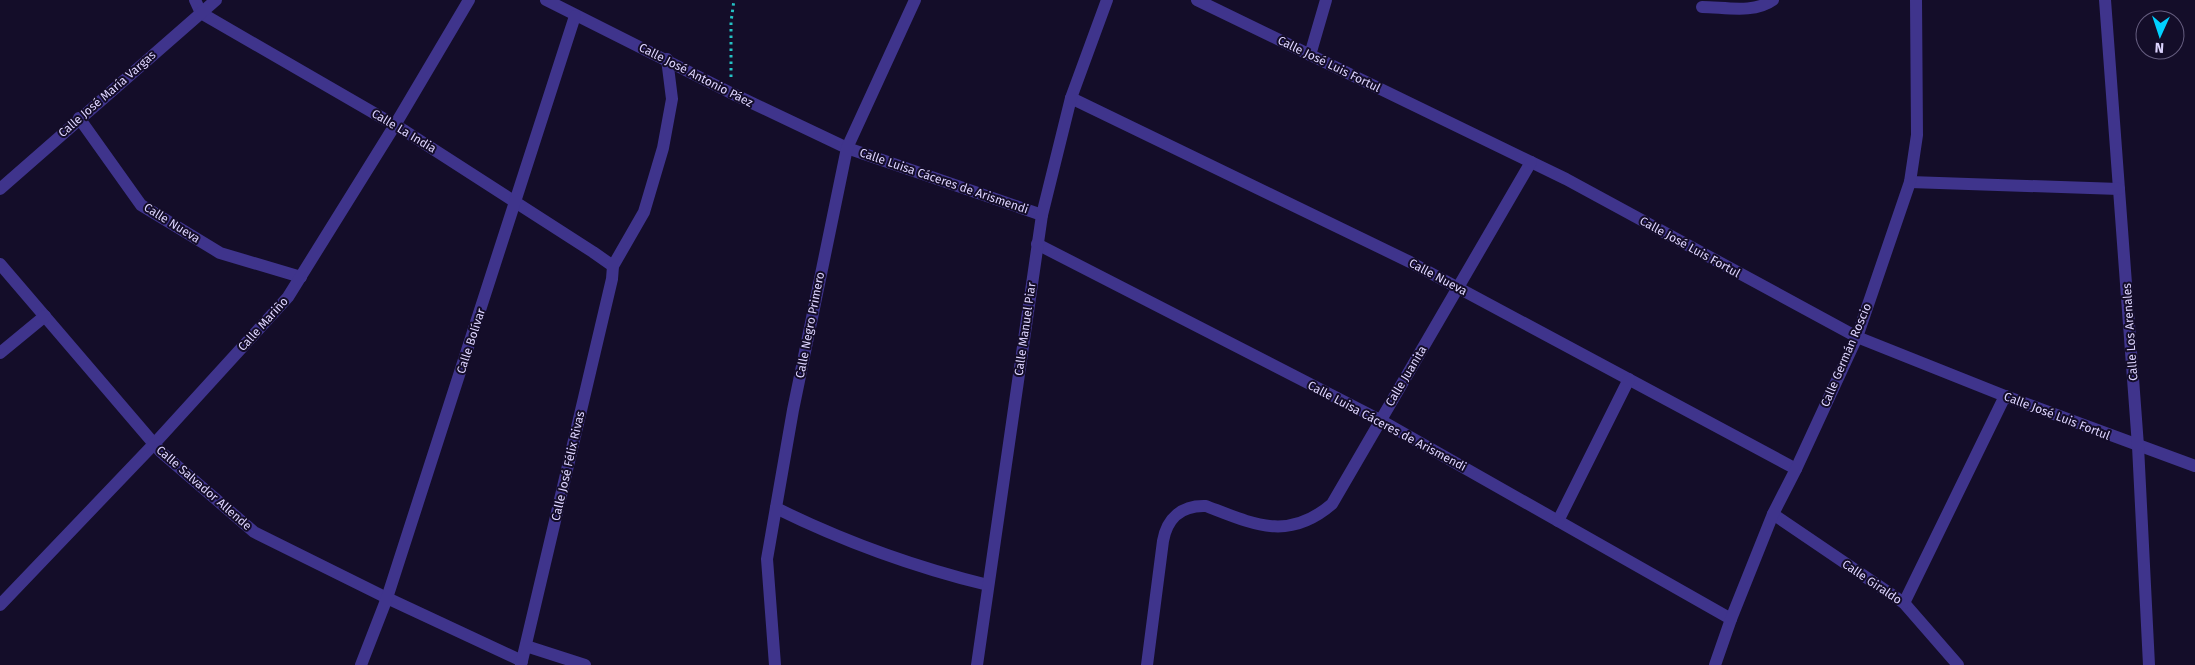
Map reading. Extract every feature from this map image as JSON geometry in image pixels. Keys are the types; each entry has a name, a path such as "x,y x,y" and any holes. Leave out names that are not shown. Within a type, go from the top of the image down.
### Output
{"street":[{"path":"195,0 200,13"},
{"name":"Calle José María Vargas","path":"0,189 216,0"},
{"name":"Calle Mariño","path":"0,605 154,444 288,296 395,125 469,0"},
{"name":"Calle José Antonio Páez","path":"546,0 667,59 731,93 846,148"},
{"name":"Calle Negro Primero","path":"775,665 767,559 793,410 846,148 914,0"},
{"name":"Calle Manuel Piar","path":"977,665 1042,215 1071,98 1107,0"},
{"name":"Calle José Luis Fortul","path":"1197,0 1531,162 1857,337 2005,396 2195,466"},
{"path":"1310,54 1326,0"},
{"path":"1702,7 1755,8 1773,0"},
{"name":"Calle Germán Roscio","path":"1715,665 1731,619 1773,514 1857,337 1910,182 1917,134 1916,0"},
{"name":"Calle Los Arenales","path":"2105,0 2138,446 2149,665"},
{"name":"Calle La India","path":"200,13 395,125 613,266"},
{"name":"Calle Bolívar","path":"361,665 387,598 576,16"},
{"path":"613,266 644,212 663,148 672,99 667,59"},
{"name":"Calle Nueva","path":"1071,98 1401,257 1796,469"},
{"name":"Calle Nueva","path":"80,118 141,205 220,253 301,277"},
{"name":"Calle Luisa Cáceres de Arismendi","path":"846,148 1042,215"},
{"name":"Calle Juanita","path":"1147,665 1164,532 1168,523 1182,510 1206,506 1254,524 1277,528 1301,524 1312,519 1332,504 1531,162"},
{"path":"1910,182 2119,189"},
{"name":"Calle Luisa Cáceres de Arismendi","path":"1037,244 1380,420 1731,619"},
{"name":"Calle Salvador Allende","path":"0,264 154,444 254,532 522,663"},
{"name":"Calle José Félix Rivas","path":"522,663 612,279 613,266"},
{"path":"0,353 44,316"},
{"path":"1558,521 1629,379"},
{"path":"1904,603 2005,396"},
{"path":"776,508 810,525 880,554 988,585"},
{"name":"Calle Giraldo","path":"1773,514 1904,603 1958,665"},
{"path":"526,646 585,665"}],"path":[{"path":"731,93 730,22 734,0"}]}
